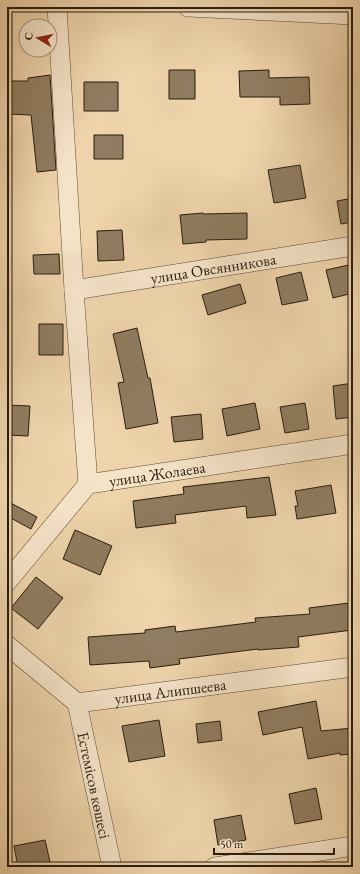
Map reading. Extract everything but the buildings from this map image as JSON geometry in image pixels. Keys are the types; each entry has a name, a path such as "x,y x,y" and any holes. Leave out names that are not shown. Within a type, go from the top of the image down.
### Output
{"street":[{"path":"57,7 74,290 88,484"},
{"path":"188,7 353,15"},
{"name":"улица Овсянникова","path":"74,290 353,246"},
{"name":"улица Жолаева","path":"7,582 88,484 353,444"},
{"path":"7,645 77,703"},
{"name":"улица Алипшеева","path":"77,703 353,667"},
{"name":"Естемісов көшесі","path":"77,703 112,867"},
{"path":"214,867 353,846"}]}
